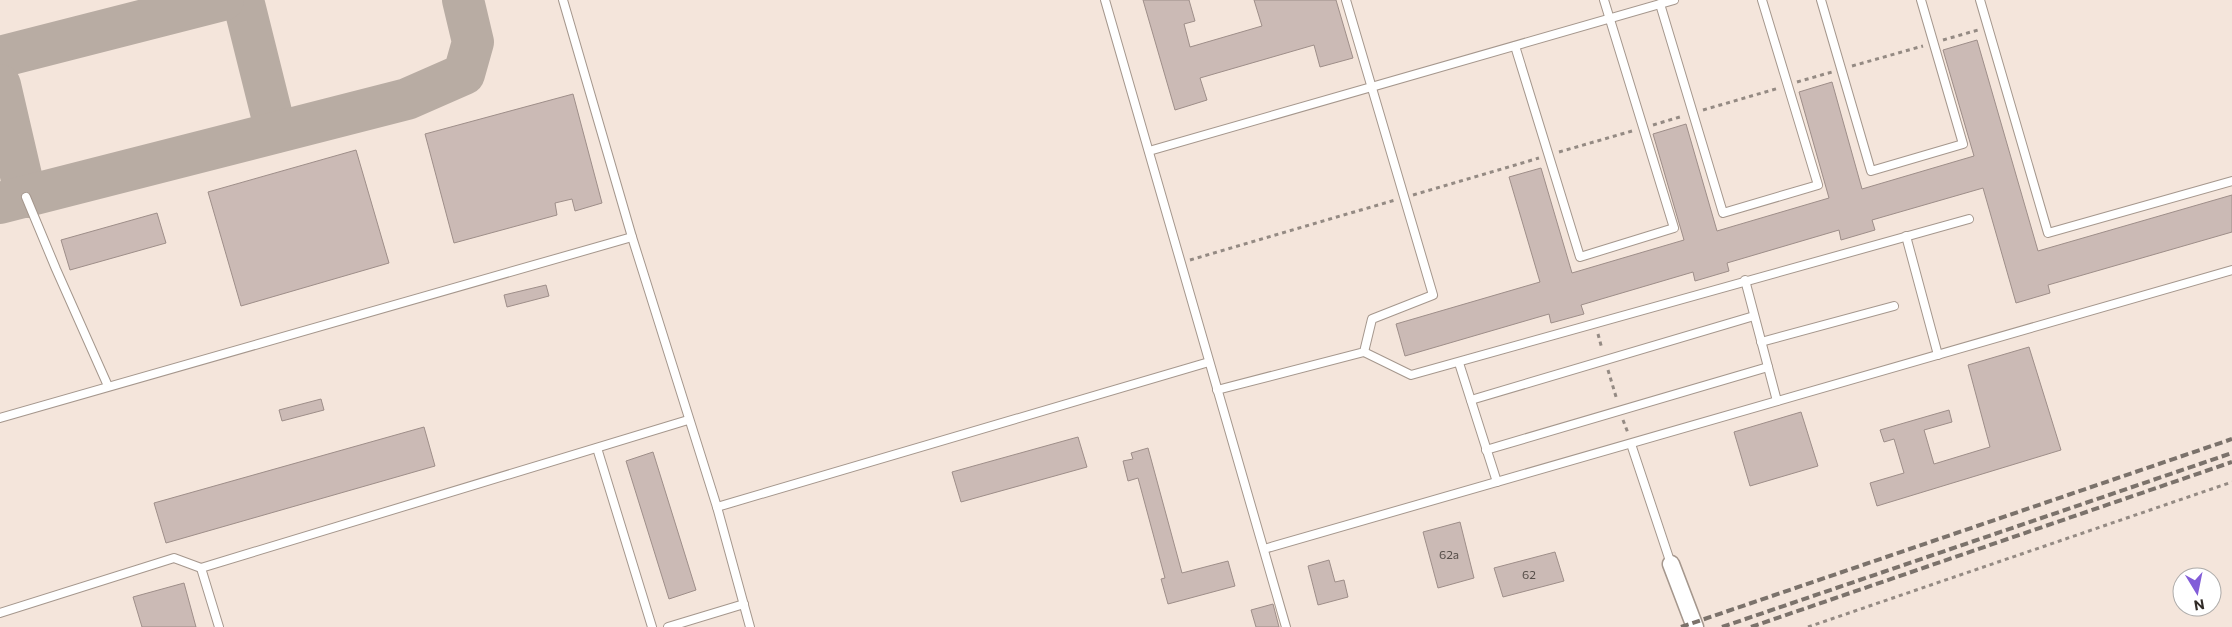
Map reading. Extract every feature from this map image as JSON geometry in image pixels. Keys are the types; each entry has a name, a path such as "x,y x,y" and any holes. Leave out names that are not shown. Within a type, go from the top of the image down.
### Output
{"street":[{"path":"1671,564 1695,627"}],"lane":[{"path":"563,0 632,237 688,420 717,507 750,627"},
{"path":"1105,0 1286,627"},
{"path":"1346,0 1433,295 1372,319 1364,352"},
{"path":"1515,46 1580,258 1674,228 1604,0"},
{"path":"1149,151 1674,0"},
{"path":"1660,4 1723,214 1818,185 1762,0"},
{"path":"1821,0 1871,171 1963,144 1921,0"},
{"path":"1980,0 2048,233 2232,180"},
{"path":"26,197 108,386"},
{"path":"1217,390 1364,352 1411,375 1459,363 1745,280 1969,219"},
{"path":"1906,236 1938,355"},
{"path":"0,418 632,237"},
{"path":"1264,549 2232,270"},
{"path":"1745,280 1777,401"},
{"path":"1761,342 1894,306"},
{"path":"1471,400 1754,316"},
{"path":"717,507 1209,362"},
{"path":"1459,363 1497,482"},
{"path":"1486,450 1768,367"},
{"path":"0,613 174,558 201,568 688,420"},
{"path":"1631,444 1671,564"},
{"path":"597,448 652,627"},
{"path":"201,568 219,627"},
{"path":"668,627 744,604"}],"path":[{"path":"1180,262 1988,27"},
{"path":"1595,324 1631,444"},
{"path":"1808,627 2232,482"}],"building":[{"path":"1143,0 1189,0 1195,21 1184,24 1190,47 1262,26 1254,0 1336,0 1353,58 1320,67 1314,45 1200,78 1207,100 1175,110"},
{"path":"1977,40 2038,251 2232,195 2232,232 2048,285 2050,293 2016,303 1983,188 1872,220 1875,230 1841,240 1839,230 1727,263 1729,271 1695,281 1693,272 1581,305 1584,314 1551,323 1549,314 1405,356 1396,324 1540,282 1509,177 1541,168 1572,273 1684,240 1653,134 1686,124 1717,231 1829,198 1799,92 1832,82 1862,189 1974,156 1943,50"},
{"path":"573,94 602,203 575,211 572,199 555,203 557,215 454,243 425,134"},
{"path":"356,150 389,263 241,306 208,192"},
{"path":"157,213 166,243 70,270 61,240"},
{"path":"546,285 549,296 507,307 504,295"},
{"path":"2029,347 2061,450 1877,506 1870,483 1904,473 1894,439 1884,442 1880,430 1949,410 1952,422 1924,430 1934,464 1990,447 1968,365"},
{"path":"321,399 324,410 282,421 279,410"},
{"path":"1801,412 1818,466 1750,486 1734,432"},
{"path":"424,427 435,466 166,543 154,503"},
{"path":"1078,437 1087,467 961,502 952,472"},
{"path":"1148,448 1182,573 1228,561 1235,586 1168,604 1161,579 1165,578 1138,478 1128,481 1123,461 1133,459 1131,453"},
{"path":"653,452 696,590 669,599 626,461"},
{"path":"1460,522 1474,578 1438,588 1423,532"},
{"path":"1555,552 1564,581 1503,597 1494,568"},
{"path":"1329,560 1335,582 1344,580 1348,597 1318,605 1308,566"},
{"path":"184,583 196,627 142,627 133,597"},
{"path":"1273,604 1279,627 1256,627 1251,610"}],"taxiway":[{"path":"0,57 223,0"},
{"path":"243,0 276,132"},
{"path":"0,203 407,99 464,74 473,42 463,0"},
{"path":"0,85 26,197"}],"railway":[{"path":"1681,627 2232,439"},
{"path":"1722,627 2232,453"},
{"path":"1751,627 2232,462"}]}
